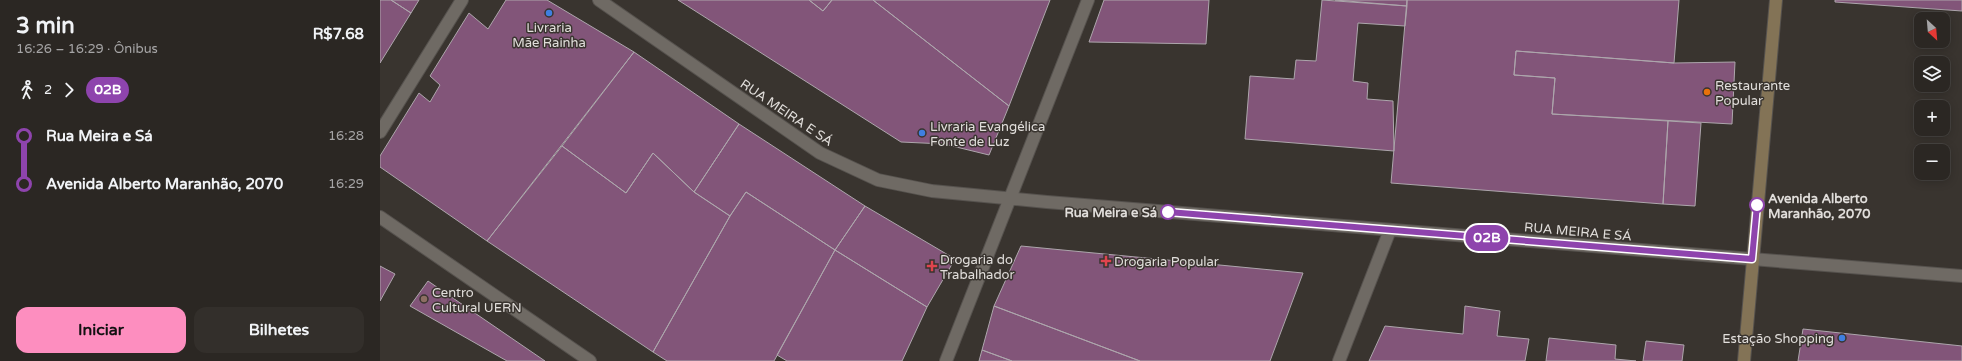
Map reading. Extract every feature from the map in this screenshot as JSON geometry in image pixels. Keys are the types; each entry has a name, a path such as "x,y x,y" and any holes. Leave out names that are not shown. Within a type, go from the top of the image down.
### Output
{"main road":[{"path":"1744,361 1776,0"}],"street":[{"path":"380,132 462,0"},
{"name":"RUA MEIRA E SÁ","path":"600,0 820,153 878,180 947,192 1010,197 1047,202 1962,276"},
{"path":"946,361 1088,0"},
{"path":"380,217 590,361"},
{"path":"1338,361 1390,230"}],"building":[{"path":"380,0 391,0 411,13 380,63"},
{"path":"391,0 419,0 411,13"},
{"path":"506,0 547,0 634,52 487,241 380,167 380,156 419,93 430,102 440,85 430,76 469,13 488,29"},
{"path":"678,0 809,0 823,11 832,0 873,0 1009,106 989,155 944,144 901,142"},
{"path":"809,0 832,0 823,11"},
{"path":"873,0 1050,0 1009,106"},
{"path":"1104,0 1209,0 1206,44 1089,42"},
{"path":"1322,0 1407,6 1405,26 1358,23 1353,81 1368,83 1367,99 1393,101 1394,151 1245,139 1250,76 1294,79 1296,60 1316,61"},
{"path":"1335,0 1407,0 1407,6"},
{"path":"1407,0 1679,0 1674,63 1516,51 1514,75 1555,78 1552,114 1668,121 1663,204 1391,183"},
{"path":"1835,0 1962,0 1962,11 1835,2"},
{"path":"1516,51 1674,63 1735,62 1732,124 1552,114 1555,78 1514,75"},
{"path":"634,52 739,124 694,192 653,153 626,193 562,146"},
{"path":"1668,121 1701,123 1695,206 1663,204"},
{"path":"739,124 865,206 835,250 746,192 730,216 694,192"},
{"path":"562,146 626,193 653,153 694,192 730,216 653,352 487,241"},
{"path":"746,192 835,250 774,361 667,361 653,352 730,216"},
{"path":"865,206 955,259 927,307 835,250"},
{"path":"1021,246 1303,273 1270,361 1140,361 994,306"},
{"path":"835,250 927,307 902,361 787,361 777,355"},
{"path":"380,266 395,274 380,301"},
{"path":"428,281 545,361 507,361 410,306"},
{"path":"994,306 1140,361 1012,361 982,350"},
{"path":"1465,306 1500,311 1497,336 1529,339 1525,361 1369,361 1385,326 1463,334"},
{"name":"Estação Shopping","path":"1803,329 1962,346 1962,361 1798,361"},
{"path":"1549,338 1616,345 1615,359 1636,361 1546,361"},
{"path":"1646,341 1684,345 1682,361 1643,361"},
{"path":"982,350 1012,361 979,361"}],"bus line":[{"name":"02B","path":"1168,212 1752,259 1757,205"}],"place":[{"name":"Livraria Mãe Rainha","path":"549,13"},
{"name":"Restaurante Popular","path":"1707,92"},
{"name":"Livraria Evangélica Fonte de Luz","path":"922,133"},
{"name":"Avenida Alberto Maranhão, 2070","path":"1757,205"},
{"name":"Rua Meira e Sá","path":"1168,212"},
{"name":"Drogaria Popular","path":"1106,261"},
{"name":"Drogaria do Trabalhador","path":"932,266"},
{"name":"Centro Cultural UERN","path":"424,299"},
{"name":"Estação Shopping","path":"1842,338"}]}
